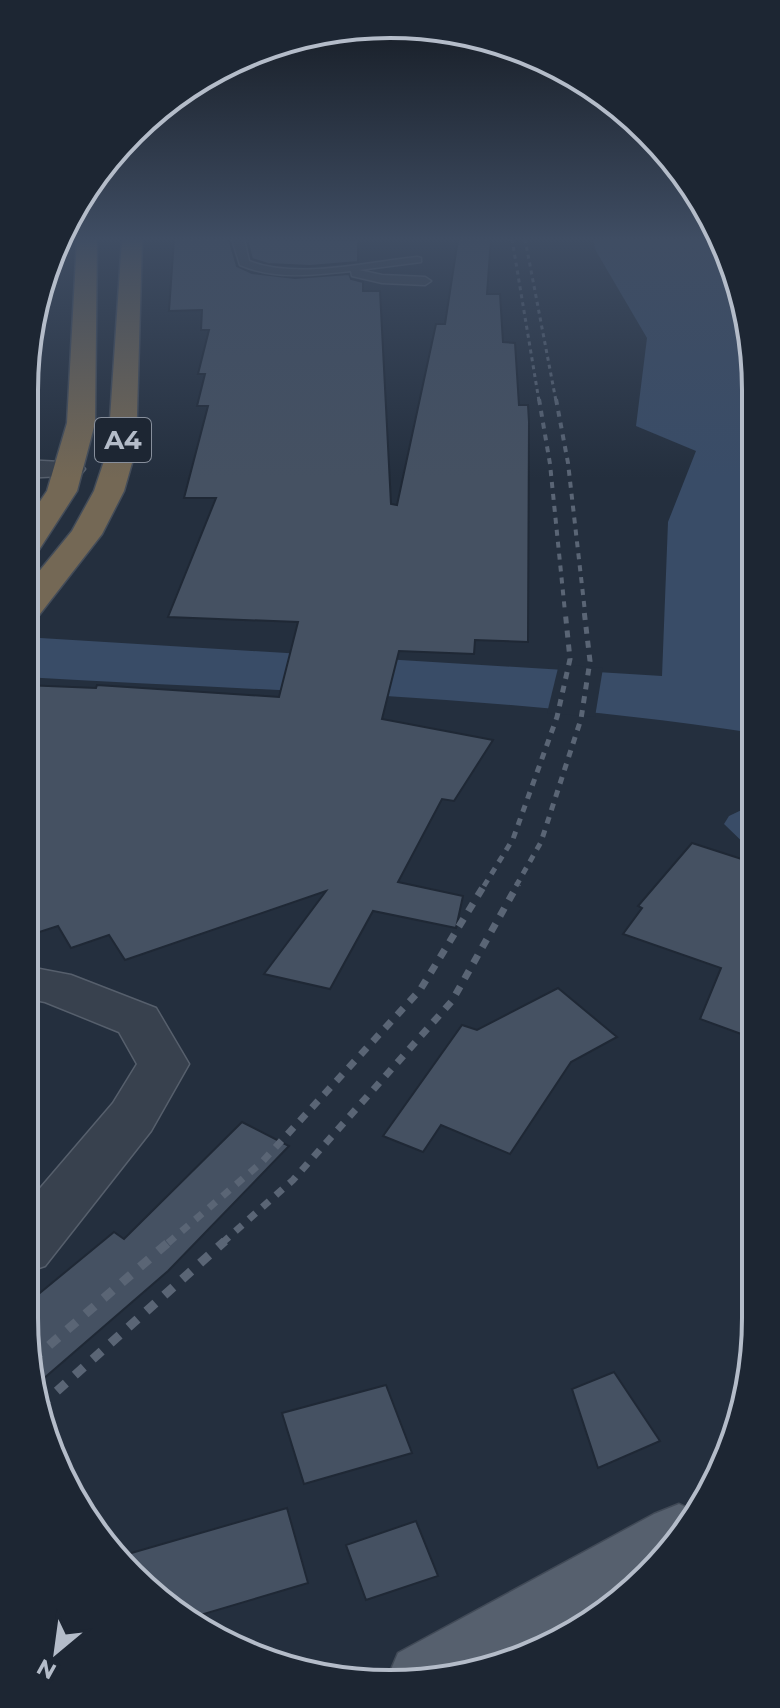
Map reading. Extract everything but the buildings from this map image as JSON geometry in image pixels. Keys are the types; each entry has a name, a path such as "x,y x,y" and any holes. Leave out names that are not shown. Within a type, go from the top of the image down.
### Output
{"highway":[{"name":"A4","path":"38,528 56,501 70,469 81,423 84,319"},
{"name":"A4","path":"38,594 86,534 109,491 122,449 128,319"}],"main road":[{"path":"454,1664 652,1553"}],"street":[{"path":"38,469 70,469"},
{"path":"38,984 54,987 138,1020 163,1064 132,1117 38,1232"}],"water":[{"path":"636,319 734,319 742,390 742,731 481,703 38,678 38,638 662,676 668,522 696,451 636,426 647,338"},
{"path":"742,810 742,841 724,824 729,816"}],"pier":[{"path":"559,664 603,668 595,717 547,713"}],"railway":[{"path":"525,319 539,401"},
{"path":"540,319 556,401"},
{"path":"539,399 550,464 565,612"},
{"path":"556,399 568,463 585,612"},
{"path":"484,886 513,839 557,717 570,659 565,610"},
{"path":"516,886 541,842 581,719 590,661 584,610"},
{"path":"168,1243 261,1163 420,990 485,884"},
{"path":"222,1243 293,1180 452,1001 518,884"},
{"path":"40,1353 170,1241"},
{"path":"48,1399 225,1241"}]}
